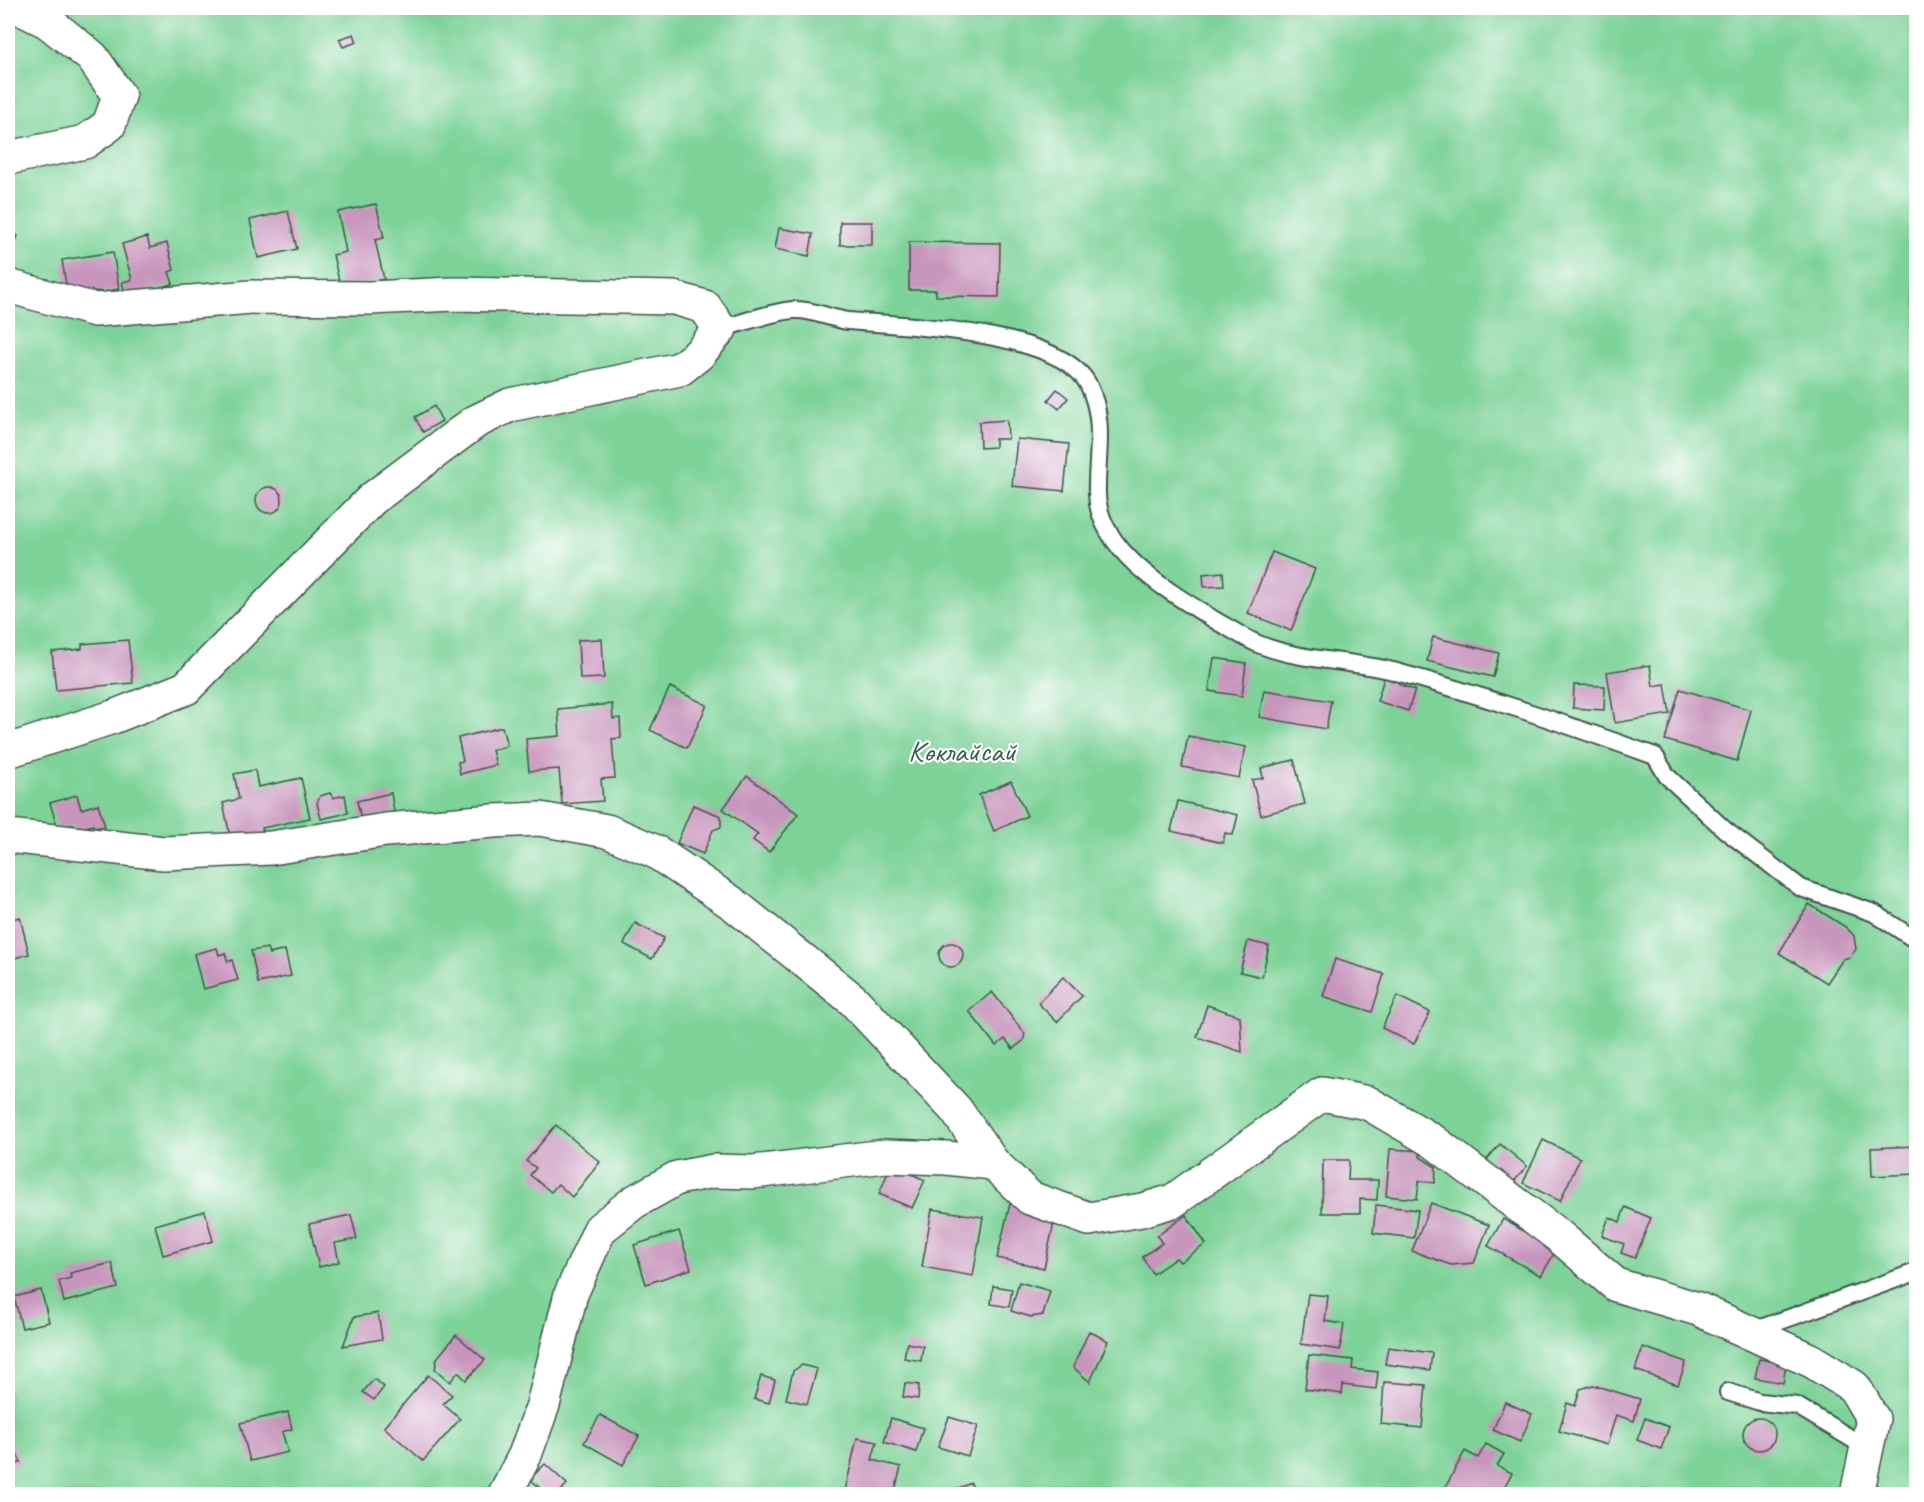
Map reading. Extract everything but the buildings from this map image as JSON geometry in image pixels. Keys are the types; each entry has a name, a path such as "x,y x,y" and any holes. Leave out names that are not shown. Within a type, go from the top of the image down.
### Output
{"street":[{"path":"8,158 85,142 109,125 119,96 92,57 48,22 20,8"},
{"path":"8,286 94,310 251,297 370,298 454,294 675,298 705,307 720,329 699,354 680,369 510,405 475,422 372,499 186,688 113,717 8,751"},
{"path":"8,836 164,853 271,848 386,830 493,821 540,819 607,831 656,852 732,903 853,1000 956,1110 993,1163 1030,1198 1089,1219 1142,1210 1173,1201 1322,1094 1368,1103 1432,1141 1560,1237 1616,1285 1698,1309 1812,1361 1854,1387 1873,1419 1857,1494"},
{"path":"505,1494 525,1455 543,1405 553,1357 575,1283 600,1229 634,1202 677,1178 714,1171 753,1172 885,1156 946,1158 993,1163"}],"lane":[{"path":"720,329 796,309 844,321 905,324 985,336 1041,348 1065,359 1089,385 1101,430 1097,495 1103,520 1134,566 1219,622 1259,644 1308,656 1376,666 1464,690 1655,756 1667,776 1725,830 1801,888 1874,913 1911,937"},
{"path":"1749,1332 1917,1272"},
{"path":"1728,1392 1761,1402 1797,1406 1867,1448"}],"green space":[{"name":"Көклайсай","path":"8,8 1916,8 1916,1494 8,1494"}]}
